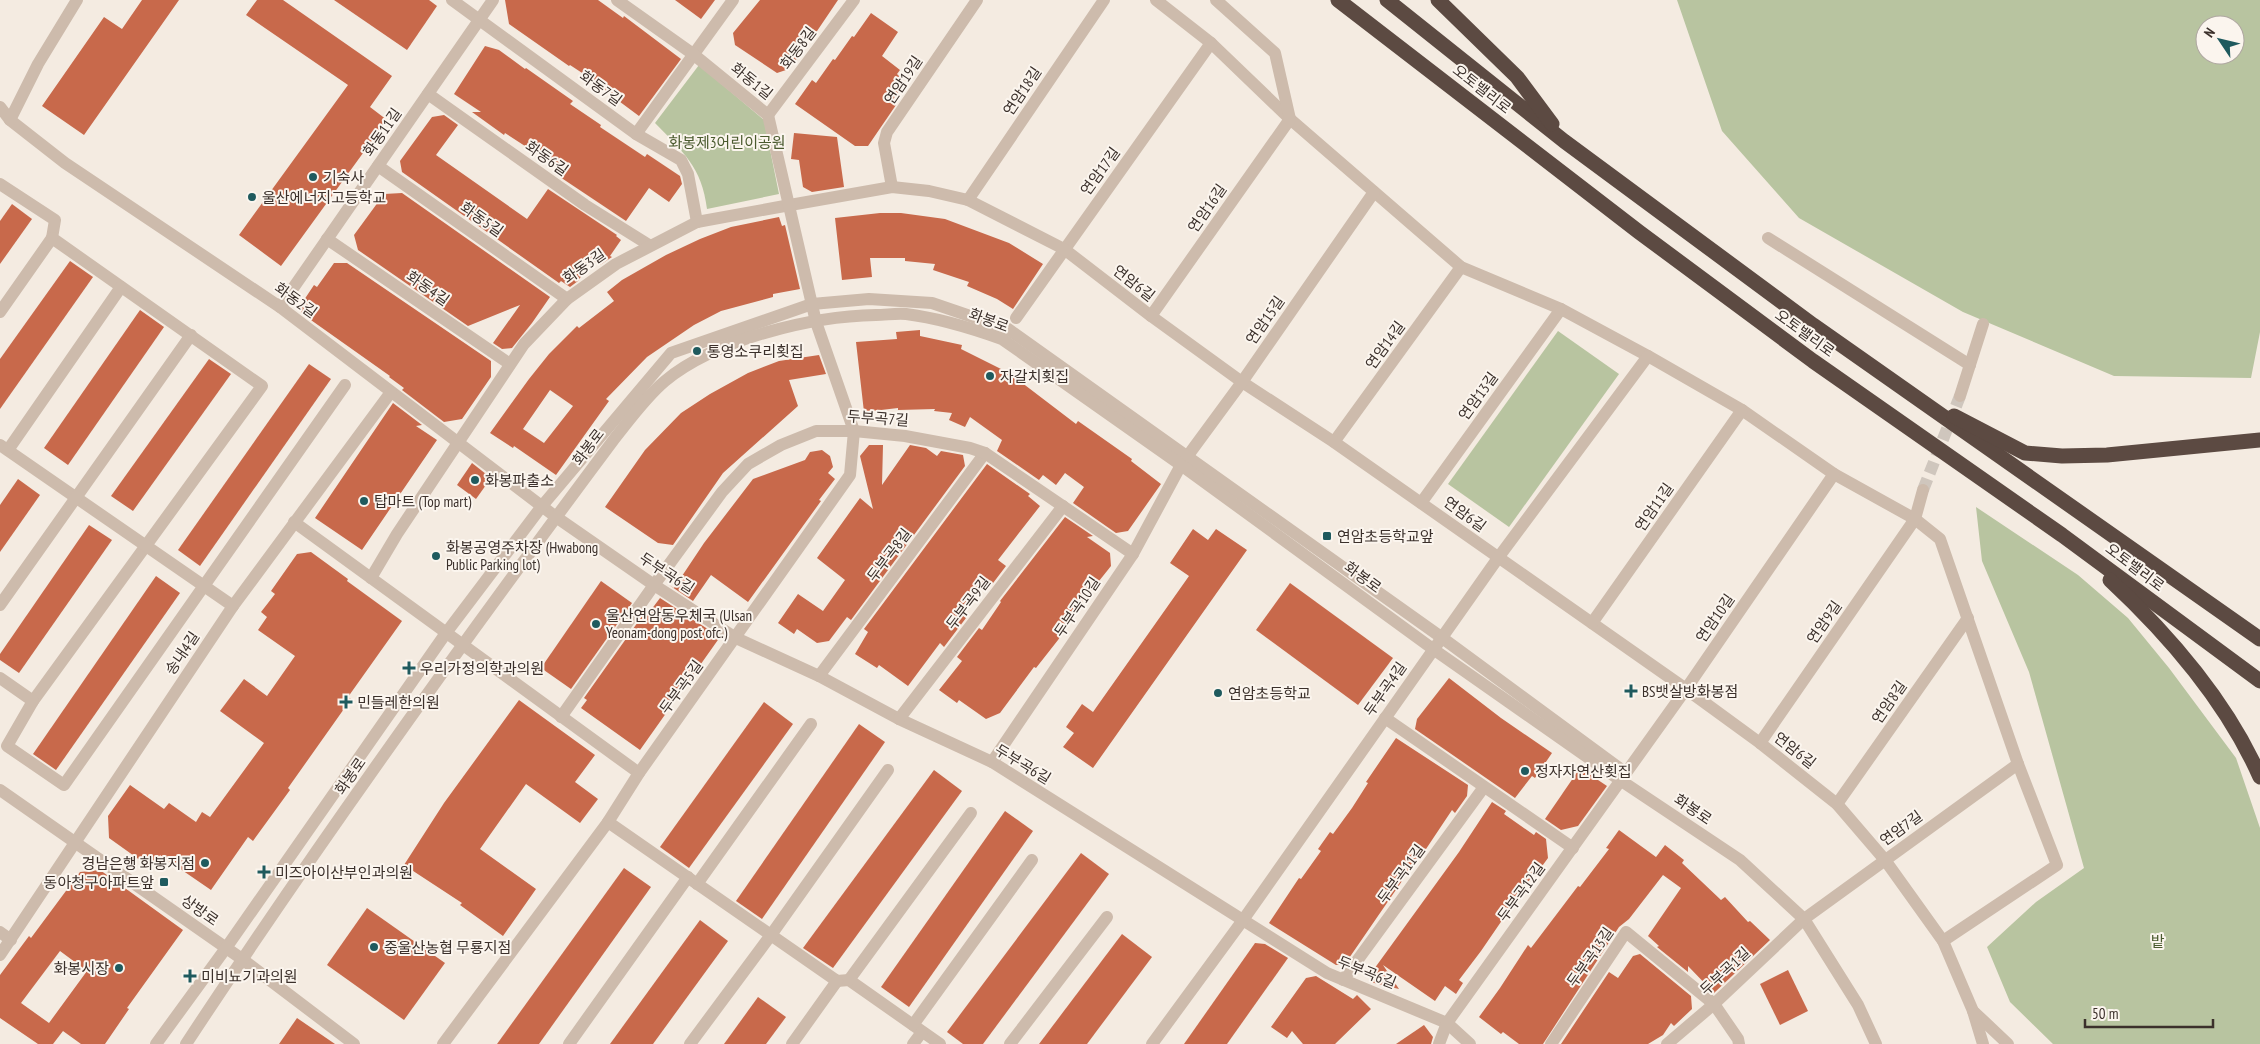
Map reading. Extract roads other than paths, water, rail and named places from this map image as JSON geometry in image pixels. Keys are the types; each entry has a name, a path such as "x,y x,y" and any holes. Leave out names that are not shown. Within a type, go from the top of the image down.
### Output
{"highway":[{"name":"오토밸리로","path":"1338,0 1639,232 1813,361 2062,534 2260,682"},
{"name":"오토밸리로","path":"1387,0 1564,141 1813,325 2260,639"},
{"path":"1438,0 1517,77 1564,141"},
{"path":"1918,398 2025,453 2062,456 2106,455 2260,440"},
{"path":"2062,534 2118,587 2204,684 2230,718 2260,777"}],"street":[{"path":"10,120 38,64 77,0"},
{"name":"화동7길","path":"452,0 636,134 681,160 688,174 697,222"},
{"name":"화동11길","path":"280,307 493,0"},
{"name":"화동1길","path":"617,0 693,54 768,116 816,322"},
{"path":"636,134 733,0"},
{"name":"화동8길","path":"768,116 854,0"},
{"name":"연암19길","path":"892,187 884,142 887,132 977,0"},
{"name":"연암18길","path":"968,200 1104,0"},
{"path":"1156,0 1211,43 1290,119 1461,267 1561,309 1648,356 1742,410 1834,474 1915,519 1940,539 2018,764 2057,865 1943,941"},
{"path":"1216,0 1235,15 1275,53 1290,119"},
{"name":"연암17길","path":"1016,318 1211,43"},
{"name":"화동6길","path":"428,94 585,205 650,245"},
{"name":"화동2길","path":"0,107 10,120 65,163 280,307 556,517"},
{"name":"연암16길","path":"1151,316 1290,119"},
{"name":"화동5길","path":"378,166 567,299"},
{"path":"0,184 55,220 52,238 0,312"},
{"name":"연암6길","path":"790,205 892,187 930,191 968,200 1064,248 1151,316 1242,382 1334,442 1686,689 1760,743 1837,804 1886,860 1943,941 1973,1011 2008,1044"},
{"name":"연암15길","path":"1184,460 1242,382 1374,192"},
{"name":"화동3길","path":"371,578 397,534 524,344 567,299 616,264 697,222 790,205"},
{"path":"52,238 262,386 33,701 7,746 64,785 345,385"},
{"path":"1768,238 1970,365"},
{"name":"화동4길","path":"328,239 510,364"},
{"name":"연암14길","path":"1334,442 1461,267"},
{"path":"121,288 4,447 234,606"},
{"path":"156,1044 226,948 446,633 542,506 672,352 812,304 869,299 932,303 1008,329 1184,460 1442,638 1623,776"},
{"name":"연암13길","path":"1421,503 1561,309"},
{"name":"화봉로","path":"186,1044 242,959 463,644 615,438 666,381 694,362 728,345 816,322 853,315 904,314 927,317 1002,338 1184,460 1434,649 1623,776 1740,860 1804,920 1858,1005 1876,1044"},
{"name":"두부곡5길","path":"443,1044 608,822 639,773 850,475 854,431 816,322"},
{"path":"1960,396 1983,324"},
{"path":"0,604 191,335"},
{"name":"두부곡4길","path":"1152,1044 1243,920 1498,558 1648,356"},
{"name":"송내4길","path":"0,955 234,606 391,392"},
{"name":"연암11길","path":"1592,623 1742,410"},
{"name":"두부곡7길","path":"561,717 722,492 748,464 782,444 816,431 854,431 932,440 970,448 985,454 1133,554"},
{"name":"두부곡8길","path":"819,676 985,454"},
{"name":"두부곡10길","path":"992,762 1133,554 1184,460"},
{"name":"연암10길","path":"1623,776 1686,689 1834,474"},
{"name":"연암9길","path":"1760,743 1915,519 1923,490"},
{"name":"두부곡9길","path":"900,719 1062,506"},
{"name":"두부곡6길","path":"556,517 654,585 736,638 819,676 900,719 992,762 1327,973 1448,1022 1470,1044"},
{"path":"294,522 639,773"},
{"name":"연암8길","path":"1837,804 1968,618"},
{"path":"0,678 33,701"},
{"path":"1385,718 1573,848"},
{"path":"570,1044 811,724"},
{"name":"연암7길","path":"1804,920 2018,764"},
{"path":"690,1044 771,935 888,770"},
{"name":"두부곡12길","path":"1439,1044 1448,1022 1623,776"},
{"name":"두부곡11길","path":"1344,980 1484,787"},
{"name":"상방로","path":"0,790 242,959 354,1044"},
{"path":"792,1044 971,813"},
{"path":"608,822 771,935 918,1028 940,1044"},
{"path":"913,1044 918,1028 1032,860"},
{"path":"1010,1044 1107,917"},
{"name":"두부곡1길","path":"1667,1044 1714,1004 1804,920"},
{"path":"0,932 11,940"},
{"name":"두부곡13길","path":"1551,1044 1626,932 1714,1004"},
{"path":"1714,1004 1738,1039 1739,1044"},
{"path":"1973,1011 1983,1044"}],"tunnel":[{"path":"1923,490 1960,396"}],"place":[{"name":"기숙사","path":"313,177"},
{"name":"울산에너지고등학교","path":"252,197"},
{"name":"통영소쿠리횟집","path":"697,351"},
{"name":"자갈치횟집","path":"990,376"},
{"name":"화봉파출소","path":"475,480"},
{"name":"탑마트 (Top mart)","path":"364,501"},
{"name":"연암초등학교앞","path":"1327,536"},
{"name":"화봉공영주차장 (Hwabong Public Parking lot)","path":"436,556"},
{"name":"울산연암동우체국 (Ulsan Yeonam-dong post ofc.)","path":"596,624"},
{"name":"우리가정의학과의원","path":"409,668"},
{"name":"BS뱃살방화봉점","path":"1631,691"},
{"name":"연암초등학교","path":"1218,693"},
{"name":"민들레한의원","path":"346,702"},
{"name":"정자자연산횟집","path":"1525,771"},
{"name":"경남은행 화봉지점","path":"205,863"},
{"name":"미즈아이산부인과의원","path":"264,872"},
{"name":"동아청구아파트앞","path":"164,882"},
{"name":"중울산농협 무룡지점","path":"374,947"},
{"name":"화봉시장","path":"119,968"},
{"name":"미비뇨기과의원","path":"190,976"}],"park label":[{"name":"화봉제3어린이공원","path":"727,142"},
{"name":"밭","path":"2158,941"}]}
